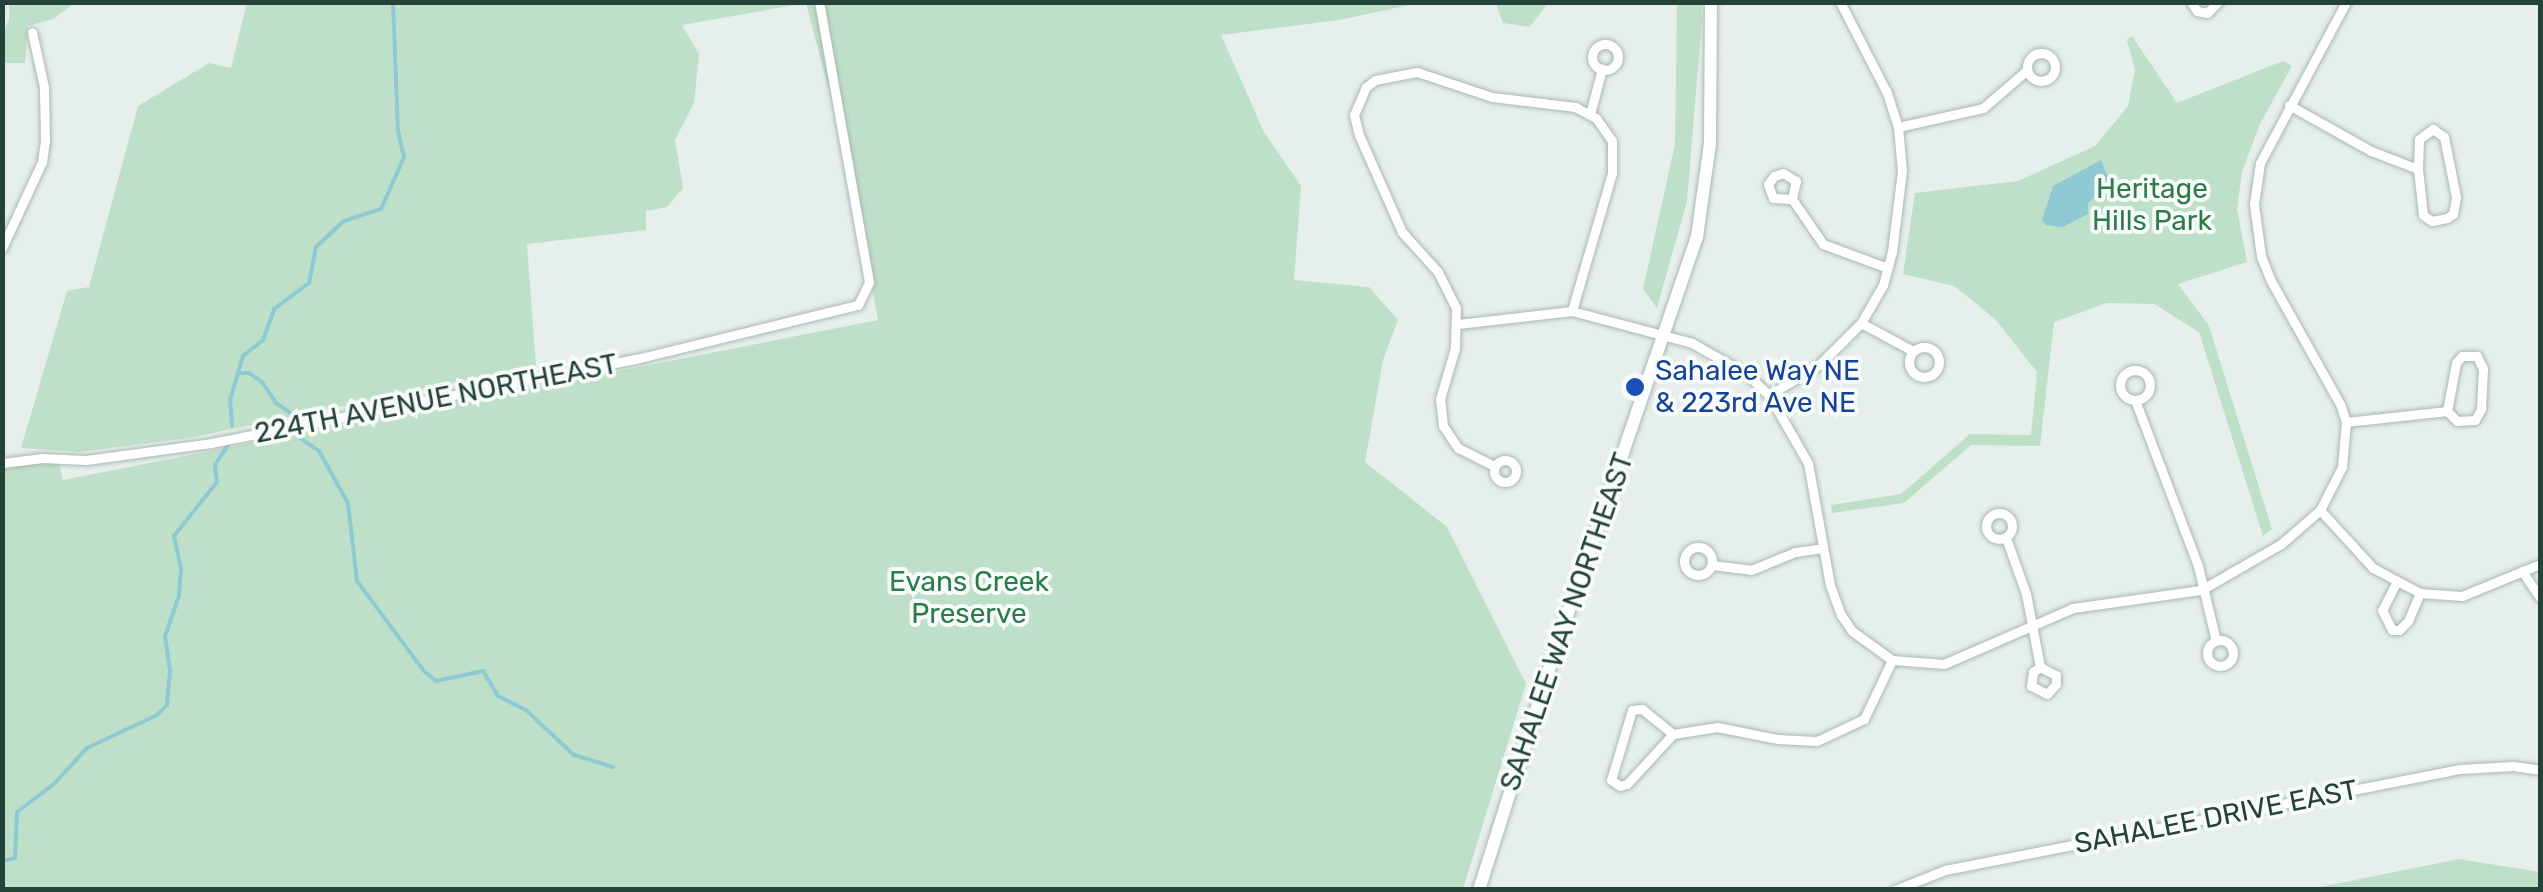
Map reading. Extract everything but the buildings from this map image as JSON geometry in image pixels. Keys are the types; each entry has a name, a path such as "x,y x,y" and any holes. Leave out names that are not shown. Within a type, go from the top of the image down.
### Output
{"main road":[{"name":"SAHALEE WAY NORTHEAST","path":"1478,890 1550,666 1697,238 1707,179 1711,2"}],"street":[{"name":"224TH AVENUE NORTHEAST","path":"2,463 42,458 86,460 211,443 640,358 851,309 863,300 870,282 819,2"},
{"path":"1769,395 1818,364 1862,323 1888,268 1902,171 1898,127 1886,91 1840,2"},
{"path":"2191,2 2202,13 2212,11 2218,2"},
{"path":"1458,324 1572,310 1692,343 1726,359 1769,395 1808,463 1840,615 1852,632 1892,660 1944,664 2073,608 2201,590 2281,544 2320,510 2342,468 2346,422 2328,376 2271,281 2255,227 2254,185 2260,163 2288,105 2346,2"},
{"path":"2,248 42,162 45,141 44,87 32,32"},
{"path":"1590,114 1602,69"},
{"path":"1898,127 1983,108 2028,70"},
{"path":"1494,466 1458,448 1442,426 1440,399 1458,324 1450,294 1430,260 1402,232 1359,135 1354,114 1360,98 1376,80 1418,72 1492,96 1575,107 1590,114 1612,141 1612,173 1572,310"},
{"path":"2288,105 2371,151 2418,169"},
{"path":"2433,128 2444,136 2456,197 2453,214 2432,221 2424,215 2418,169 2420,139 2433,128"},
{"path":"1792,199 1822,244 1888,268"},
{"path":"1862,323 1914,351"},
{"path":"2346,422 2448,412 2462,423 2478,417 2483,369 2476,356 2462,356 2456,363 2448,412"},
{"path":"2135,400 2198,566 2216,641"},
{"path":"2320,510 2347,544 2396,583 2420,592 2462,596 2540,564"},
{"path":"2006,538 2019,570 2040,668"},
{"path":"1712,565 1751,570 1795,552 1823,548"},
{"path":"2522,571 2540,598"},
{"path":"2396,583 2382,610 2392,630 2399,630 2408,621 2420,592"},
{"path":"1673,734 1642,709 1628,712 1610,780 1620,786 1636,777 1673,734 1717,727 1800,742 1837,735 1871,710 1892,660"},
{"name":"SAHALEE DRIVE EAST","path":"1894,890 1945,870 2460,769 2499,766 2540,770"}],"green space":[{"path":"9,2 75,3 53,19 28,26 25,63 3,63 3,31 9,20"},
{"path":"1496,2 1548,3 1530,27 1503,23"},
{"path":"247,3 806,3 682,25 699,54 694,103 675,140 683,188 667,207 646,211 646,230 527,244 536,366 189,438 79,452 21,448 67,291 89,287 138,106 209,63 231,68"},
{"name":"Evans Creek Preserve","path":"806,3 1419,3 1339,20 1221,35 1264,132 1301,186 1294,280 1369,287 1398,320 1383,360 1365,462 1447,527 1526,684 1463,889 3,890 3,469 58,459 63,480 878,320 834,87 828,87"},
{"path":"1677,3 1701,3 1702,20 1687,201 1657,308 1643,289 1675,144"},
{"name":"Heritage Hills Park","path":"2132,36 2177,103 2283,61 2292,66 2260,124 2242,172 2237,209 2247,262 2178,284 2209,326 2272,529 2263,536 2199,332 2154,304 2107,303 2054,322 2040,446 1971,445 1904,503 1832,513 1831,505 1901,494 1970,434 2031,435 2037,372 1995,319 1954,286 1903,274 1915,193 2018,181 2095,146 2128,106 2135,69 2127,40"},
{"path":"2459,859 2540,872 2540,889 2310,889"}],"water":[{"path":"2101,160 2110,183 2088,203 2088,214 2063,227 2046,225 2042,220 2053,186"}],"waterway":[{"path":"232,426 230,400 243,356 263,340 274,309 309,283 316,247 344,221 381,209 404,157 398,132 393,2"},
{"path":"238,373 249,373 262,382 276,403 292,414"},
{"path":"297,436 319,451 348,503 357,581 423,670 436,681 483,671 498,696 526,710 574,755 613,767"},
{"path":"2,861 15,858 17,812 54,784 87,748 157,715 167,705 170,671 165,636 179,596 181,569 174,536 217,482 215,465 228,445"}],"place":[{"name":"Sahalee Way NE & 223rd Ave NE","path":"1635,387"}]}
